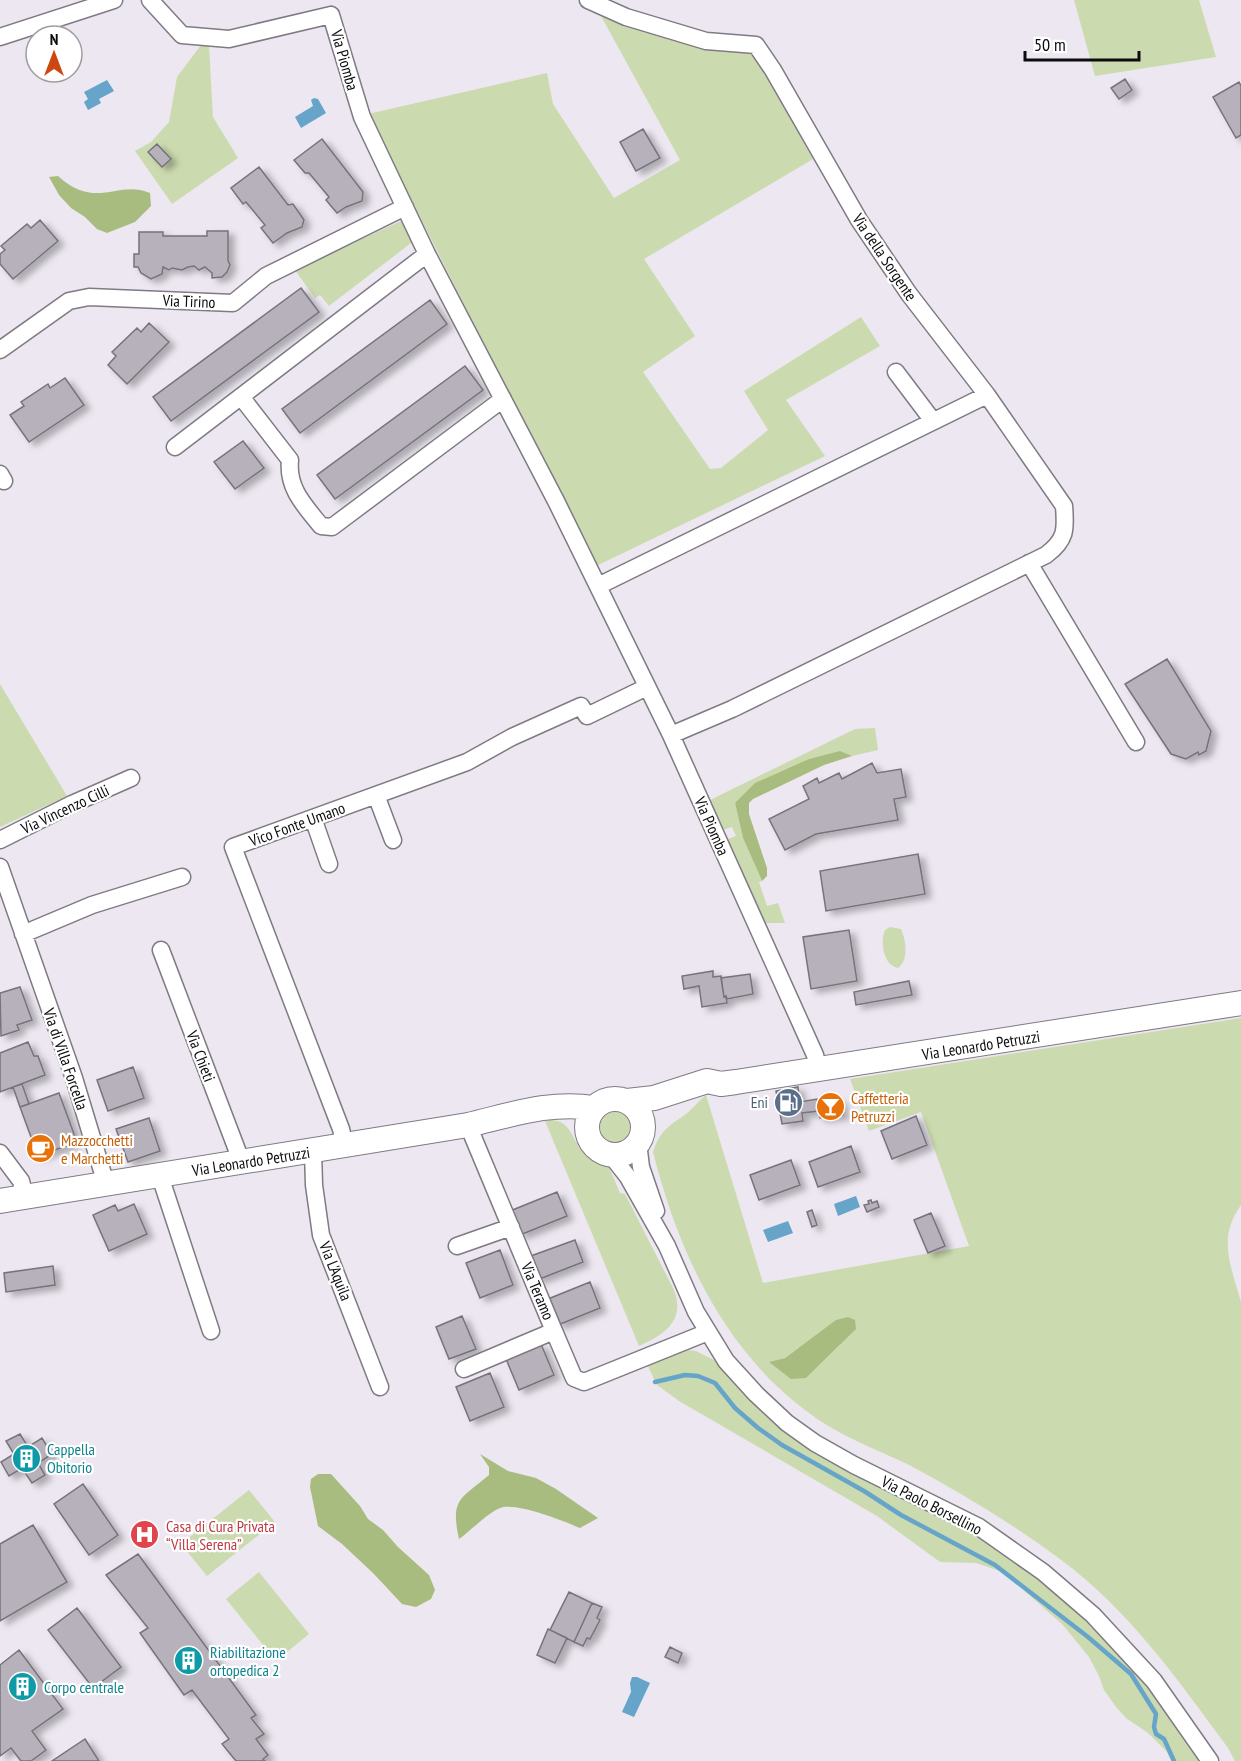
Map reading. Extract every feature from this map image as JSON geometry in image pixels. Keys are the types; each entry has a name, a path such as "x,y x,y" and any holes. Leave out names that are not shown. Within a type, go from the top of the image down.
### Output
{"main road":[{"name":"Via Leonardo Petruzzi","path":"627,1101 660,1096 707,1081 721,1084 819,1070 1241,1003"},
{"name":"Via Leonardo Petruzzi","path":"640,1135 668,1108 693,1096 710,1092 721,1084"},
{"path":"609,1099 627,1101 639,1112 640,1135 626,1153 610,1154 597,1149 588,1137 590,1119 609,1099"},
{"name":"Via Leonardo Petruzzi","path":"0,1202 345,1146 501,1118 559,1117 571,1121 590,1119"}],"street":[{"path":"0,37 114,0"},
{"name":"Via Piomba","path":"152,0 182,35 229,39 335,8 362,117 427,254 598,586 671,735 815,1055 819,1070"},
{"name":"Via della Sorgente","path":"588,0 626,17 706,41 756,45 773,70 865,229 909,294 987,395 1064,506 1065,526 1059,545 1046,555 732,709 671,735"},
{"name":"Via Tirino","path":"0,350 69,301 89,297 233,303 266,276 405,207"},
{"path":"176,447 427,254"},
{"path":"896,372 933,421"},
{"path":"598,586 987,395"},
{"path":"242,398 290,460 289,473 295,493 321,526 332,527 503,399"},
{"path":"1029,563 1136,742"},
{"name":"Vico Fonte Umano","path":"345,1146 341,1129 233,847 467,762 512,737 581,706 587,716 647,687"},
{"name":"Via Vincenzo Cilli","path":"0,840 131,778"},
{"path":"376,795 393,840"},
{"path":"313,818 329,864"},
{"name":"Via di Villa Forcella","path":"0,867 74,1078 106,1184"},
{"path":"23,934 92,905 182,877"},
{"name":"Via Chieti","path":"161,950 242,1163"},
{"name":"Via Teramo","path":"464,1369 554,1331 468,1125"},
{"name":"Via Paolo Borsellino","path":"640,1135 641,1167 667,1246 696,1312 726,1361 756,1394 787,1423 814,1443 979,1527 1043,1572 1093,1615 1154,1681 1210,1761"},
{"name":"Via L'Aquila","path":"313,1151 314,1185 321,1235 380,1387"},
{"path":"0,1153 21,1181 25,1197"},
{"name":"Via Paolo Borsellino","path":"610,1154 628,1177 667,1246"},
{"path":"160,1176 211,1331"},
{"path":"457,1246 511,1227"},
{"path":"554,1331 574,1378 584,1382 708,1332"}],"green space":[{"path":"1074,0 1199,0 1216,57 1095,76"},
{"path":"603,12 751,53 813,159 644,259 695,336 643,372 710,469 721,468 768,430 744,391 861,317 880,346 786,400 825,456 596,566 368,114 547,73 553,104 614,198 680,160 601,16"},
{"path":"204,41 209,46 213,117 238,158 172,204 135,151 151,142 169,122 177,77"},
{"path":"58,176 84,191 96,193 127,189 150,193 151,206 135,222 107,233 97,229 59,195 49,177"},
{"path":"401,221 415,240 329,306 320,295 315,298 295,270"},
{"path":"0,684 67,796 0,827"},
{"path":"875,728 878,750 852,756 845,754 809,759 735,803 743,838 762,881 759,882 767,906 778,903 785,923 765,923 728,839 736,836 732,827 723,830 710,800 855,729"},
{"path":"840,751 852,756 824,765 749,803 749,814 767,868 767,876 762,881 743,838 735,803 755,783 809,759"},
{"path":"890,927 901,929 904,939 906,950 904,960 898,968 886,958 883,947 885,930"},
{"path":"1241,1018 1241,1205 1229,1229 1228,1252 1241,1302 1241,1761 1235,1761 1209,1722 1151,1647 1108,1600 1085,1579 1042,1546 969,1499 911,1466 835,1430 791,1399 762,1371 736,1339 714,1305 694,1269 678,1231 653,1152 664,1132 706,1095 763,1283 969,1246 921,1112 869,1131 850,1079","holes":["841,1344 806,1378 770,1362 785,1358 798,1348"]},
{"path":"615,1112 625,1117 630,1127 625,1137 615,1142 605,1137 600,1127 605,1117"},
{"path":"552,1120 567,1127 583,1152 608,1167 620,1193 625,1194 673,1288 677,1299 677,1309 671,1324 657,1337 639,1346 545,1121"},
{"path":"848,1317 855,1320 856,1329 806,1378 791,1379 769,1362 785,1358 836,1320"},
{"path":"679,1349 696,1351 714,1360 759,1408 790,1434 961,1525 1037,1577 1133,1665 1200,1761 1171,1761 1167,1752 1148,1733 1126,1718 1104,1690 1089,1657 1063,1625 1003,1572 976,1563 940,1562 877,1516 679,1401 657,1385 645,1360"},
{"path":"480,1454 508,1471 536,1478 598,1518 580,1528 540,1513 517,1508 500,1508 459,1539 457,1507 465,1495 489,1475 489,1467"},
{"path":"318,1474 331,1474 360,1506 368,1519 383,1530 429,1575 435,1590 431,1599 416,1607 402,1604 342,1544 318,1526 310,1487 311,1479"},
{"path":"249,1490 275,1522 207,1576 181,1544"},
{"path":"259,1572 309,1634 276,1661 226,1599"}],"water":[{"path":"107,80 114,91 99,99 101,103 88,110 84,102 88,99 84,92"},
{"path":"318,99 326,113 301,128 295,117 313,106 311,100"},
{"path":"856,1196 860,1207 838,1216 834,1204"},
{"path":"788,1221 793,1233 768,1242 763,1230"},
{"path":"632,1677 650,1683 634,1717 622,1712 631,1692"}],"building":[{"path":"1125,79 1132,90 1119,99 1111,88"},
{"path":"1239,82 1241,86 1241,135 1236,138 1213,97"},
{"path":"643,129 660,158 636,171 620,142"},
{"path":"322,139 363,192 362,201 337,213 326,200 329,197 309,173 305,173 294,160"},
{"path":"157,144 171,159 162,167 148,152"},
{"path":"259,167 288,205 293,204 304,220 302,227 287,233 273,243 261,228 265,225 246,202 243,204 231,188"},
{"path":"40,220 58,241 13,279 0,264 0,254 5,250 1,246 27,224 31,228"},
{"path":"207,231 228,231 230,265 222,277 212,278 212,273 205,267 199,270 194,266 182,270 172,268 169,270 163,267 162,274 151,279 141,273 138,267 134,267 134,254 139,254 139,232 163,232 163,236 207,236"},
{"path":"301,288 319,312 171,421 153,397"},
{"path":"430,300 447,324 300,433 282,409"},
{"path":"149,323 169,342 127,384 108,365 116,356 112,352 137,328 141,332"},
{"path":"465,366 483,390 335,499 317,475"},
{"path":"65,378 84,405 29,442 10,415 24,406 21,402 48,384 50,388"},
{"path":"243,441 264,468 235,489 214,462"},
{"path":"1167,659 1211,731 1206,751 1199,755 1198,752 1186,759 1171,754 1125,684"},
{"path":"872,763 877,773 901,769 906,797 894,799 898,820 816,834 785,850 769,819 809,799 803,786 817,778 819,783 839,773 842,779"},
{"path":"918,854 925,894 826,911 820,871"},
{"path":"849,930 857,981 811,989 803,937"},
{"path":"713,971 713,977 721,976 727,1003 702,1007 699,986 684,989 682,976"},
{"path":"750,974 753,994 727,999 726,996 724,997 721,978"},
{"path":"909,981 912,995 856,1005 854,992"},
{"path":"20,987 32,1020 17,1025 19,1030 1,1036 0,993"},
{"path":"28,1042 34,1056 38,1056 45,1075 0,1092 0,1053"},
{"path":"133,1067 144,1098 108,1111 97,1080"},
{"path":"22,1084 29,1104 20,1107 13,1087"},
{"path":"798,1087 800,1102 817,1099 819,1111 802,1113 803,1121 782,1124 776,1091"},
{"path":"59,1093 77,1142 38,1156 20,1107"},
{"name":"Caffetteria Petruzzi","path":"840,1099 843,1115 820,1118 817,1103"},
{"path":"916,1116 927,1145 892,1159 881,1131"},
{"path":"149,1118 160,1151 128,1162 116,1129"},
{"path":"851,1146 860,1172 818,1187 809,1162"},
{"path":"791,1160 800,1185 759,1200 750,1175"},
{"path":"557,1192 567,1216 520,1235 510,1211"},
{"path":"871,1200 872,1203 877,1201 879,1207 867,1212 864,1205 869,1204 868,1201"},
{"path":"134,1204 147,1234 109,1251 93,1215 115,1205 118,1211"},
{"path":"812,1210 817,1225 812,1227 807,1212"},
{"path":"931,1213 945,1246 928,1253 914,1220"},
{"path":"575,1240 583,1262 537,1280 528,1257"},
{"path":"500,1250 513,1285 480,1298 466,1263"},
{"path":"53,1266 55,1285 6,1292 4,1273"},
{"path":"590,1282 600,1308 558,1325 548,1299"},
{"path":"462,1316 476,1349 449,1359 436,1327"},
{"path":"541,1344 554,1375 519,1390 506,1359"},
{"path":"490,1373 504,1407 470,1421 456,1387"},
{"name":"Cappella Obitorio","path":"20,1434 28,1447 42,1438 52,1454 38,1463 45,1475 32,1483 22,1468 9,1476 1,1462 14,1454 6,1441"},
{"path":"83,1484 118,1535 89,1555 54,1504"},
{"path":"33,1525 67,1582 0,1621 0,1544"},
{"name":"Riabilitazione ortopedica 2","path":"138,1554 256,1715 251,1718 264,1734 256,1739 268,1755 263,1759 265,1761 236,1761 222,1744 229,1739 192,1690 184,1695 140,1633 148,1628 106,1575"},
{"path":"569,1592 592,1603 574,1642 550,1630"},
{"path":"592,1603 602,1607 597,1618 600,1620 590,1639 587,1638 583,1646 574,1642"},
{"path":"77,1608 121,1667 93,1688 48,1630"},
{"path":"548,1629 567,1638 555,1663 537,1655"},
{"path":"670,1647 682,1653 678,1663 665,1657"},
{"name":"Corpo centrale","path":"19,1650 63,1709 32,1731 46,1750 31,1761 21,1761 11,1748 0,1756 0,1665"},
{"path":"85,1739 99,1761 52,1761"}],"waterway":[{"path":"655,1382 685,1375 698,1376 715,1383 735,1408 782,1445 864,1491 901,1515 995,1565 1088,1637 1131,1674 1156,1714 1154,1727 1156,1734 1164,1739 1174,1761"}],"place":[{"name":"Eni","path":"789,1102"},
{"name":"Caffetteria Petruzzi","path":"830,1107"},
{"name":"Mazzocchetti e Marchetti","path":"40,1149"},
{"name":"Cappella Obitorio","path":"26,1458"},
{"name":"Casa di Cura Privata “Villa Serena”","path":"145,1535"},
{"name":"Riabilitazione ortopedica 2","path":"189,1661"},
{"name":"Corpo centrale","path":"23,1687"}]}
